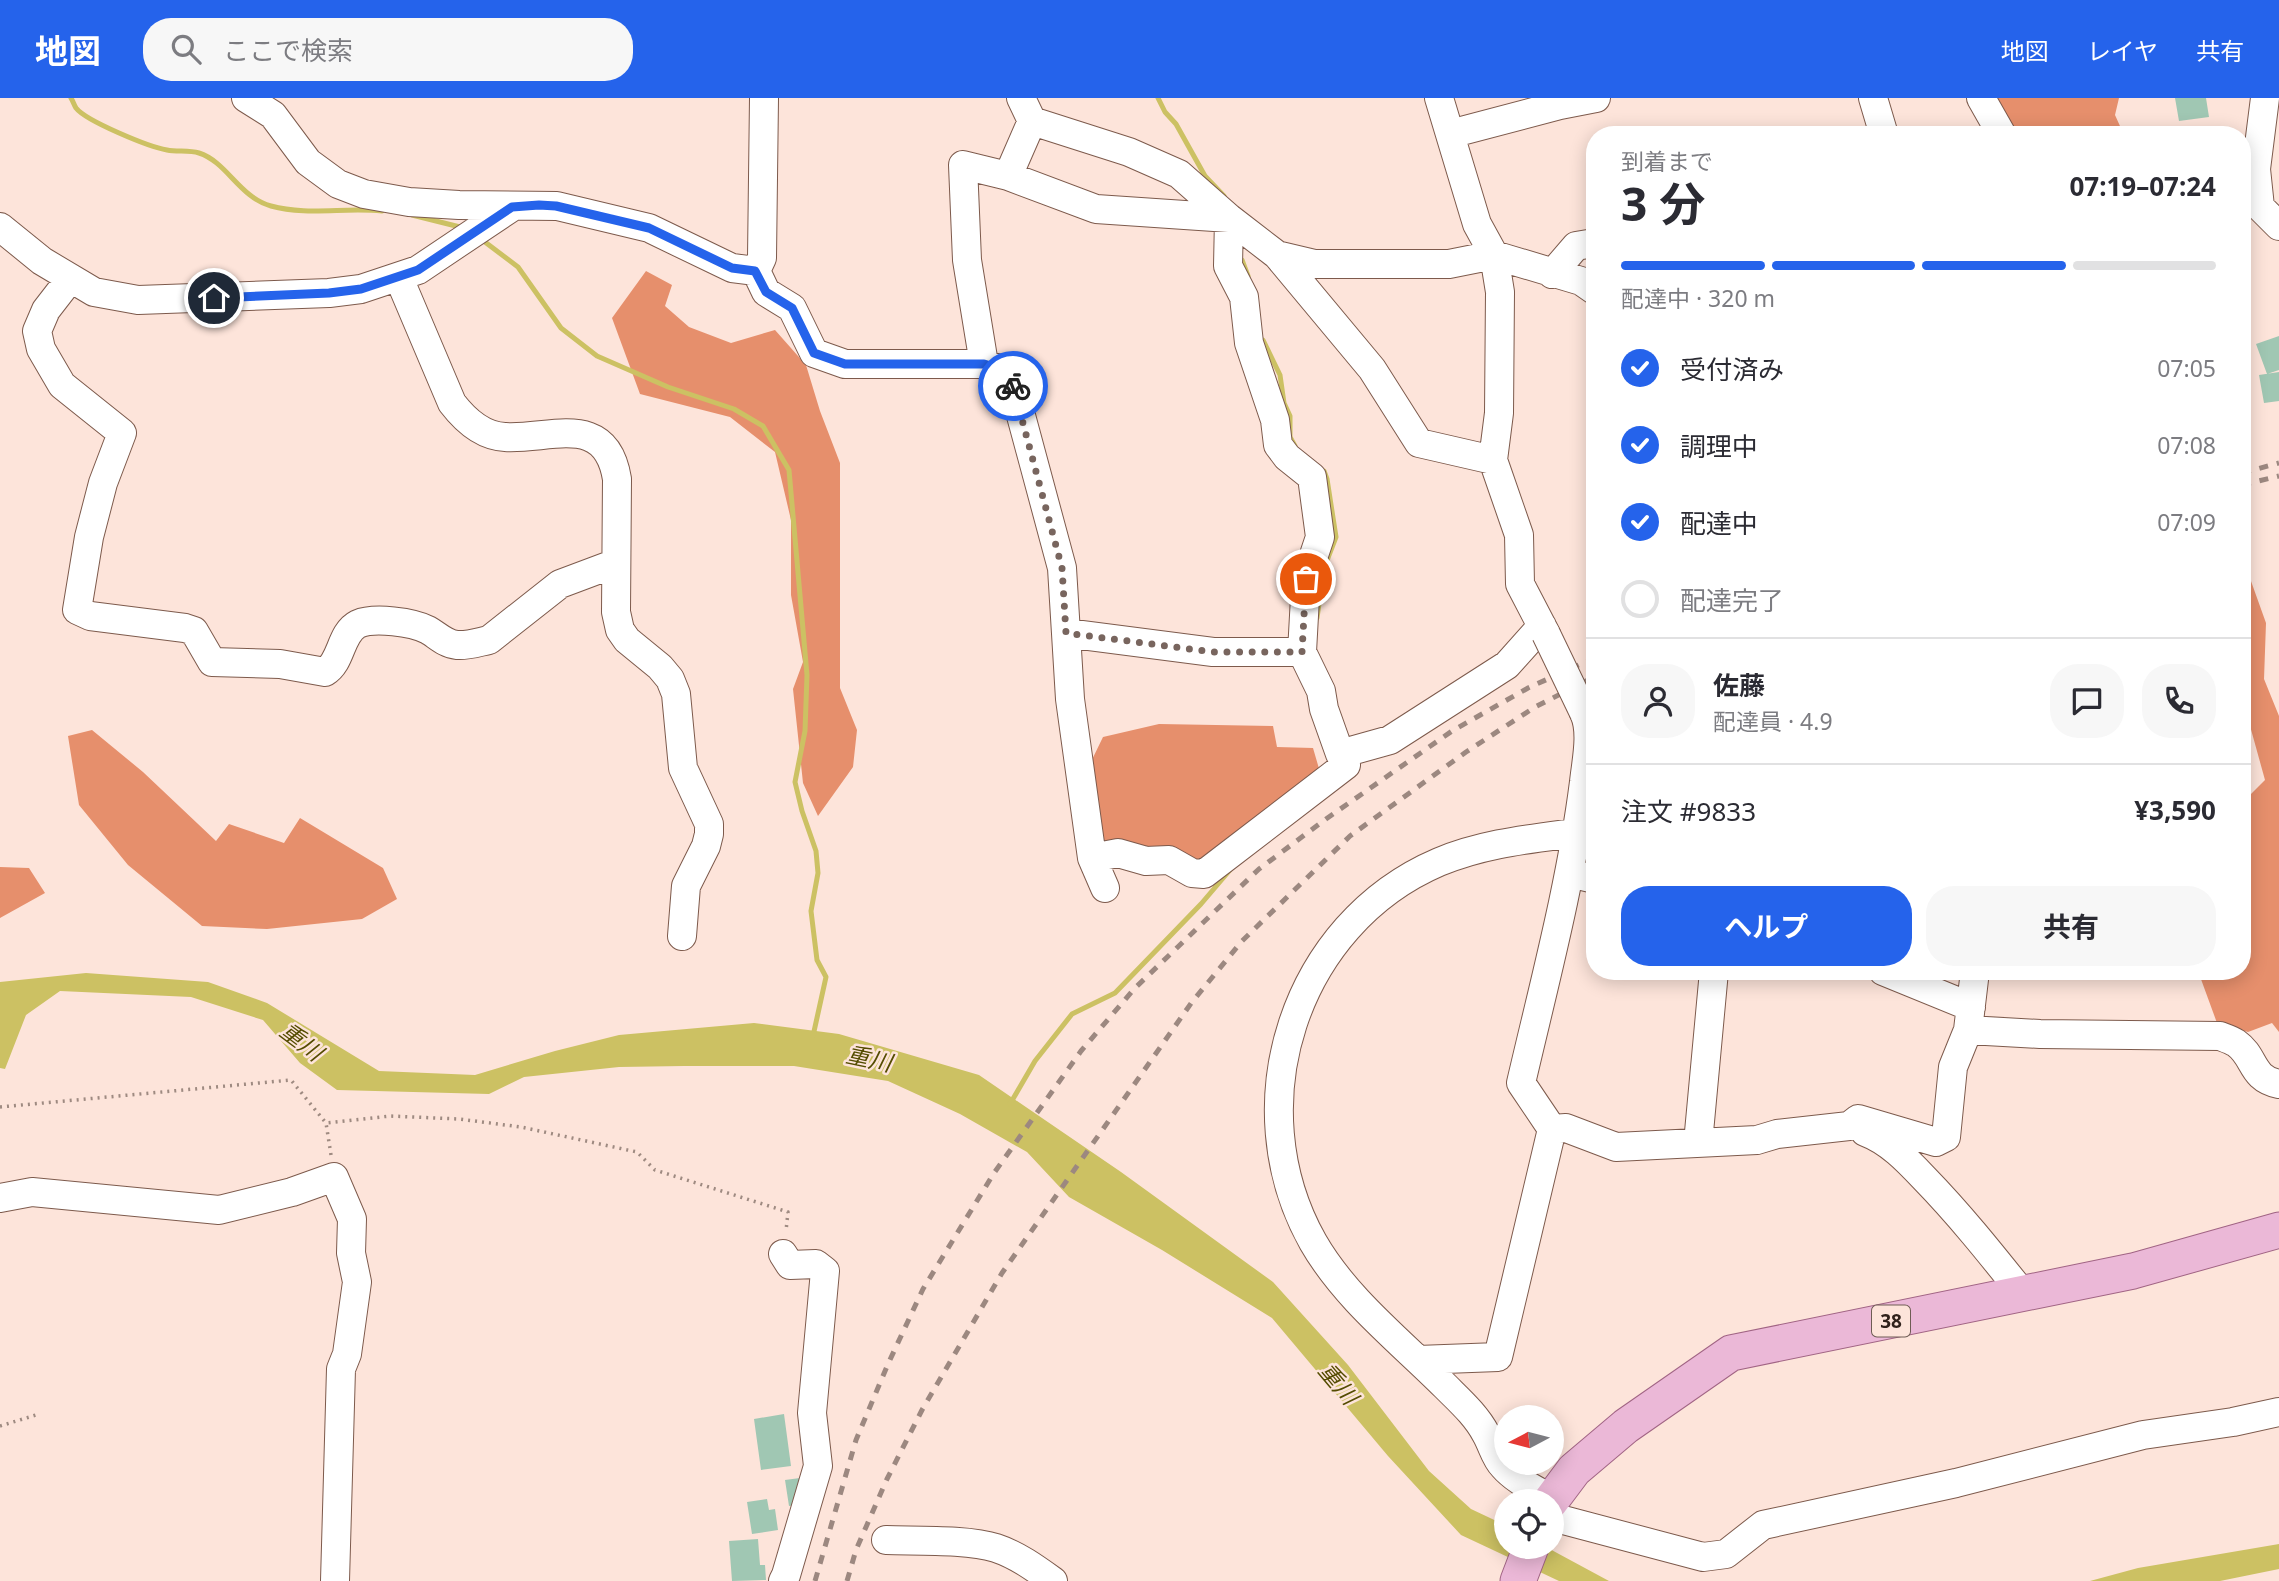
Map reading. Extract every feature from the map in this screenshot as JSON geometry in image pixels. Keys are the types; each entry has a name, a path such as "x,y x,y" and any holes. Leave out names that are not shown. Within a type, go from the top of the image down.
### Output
{"main road":[{"name":"38","path":"1562,1489 1574,1470 1626,1426 1731,1353 2133,1271 2279,1230"},
{"path":"1518,1581 1526,1559"}],"street":[{"path":"246,98 273,116 308,162 338,184 364,194 409,202 512,207 556,206 649,228 732,268 755,271"},
{"path":"755,271 762,258 764,235 764,98"},
{"path":"1439,98 1476,224 1494,255 1500,292 1499,413 1493,460 1519,535 1521,584 1586,713"},
{"path":"1450,134 1596,98"},
{"path":"1873,98 1881,126"},
{"path":"1981,98 1997,126"},
{"path":"2260,218 2256,169 2265,98"},
{"path":"1008,176 1026,109 1179,174 1277,255 1372,369 1419,443 1493,460"},
{"path":"984,364 967,260 963,165 1008,176 1096,209 1229,218"},
{"path":"0,227 42,261 94,292 138,300 329,293 361,289 418,270 512,207"},
{"path":"1229,218 1228,266 1244,297 1249,343 1275,420 1278,445 1286,457 1311,477 1320,537 1306,579 1302,652 1321,691 1324,709 1340,754 1391,740 1507,665 1544,630"},
{"path":"1552,274 1577,246 1586,244"},
{"path":"1277,255 1315,264 1449,264 1494,255 1586,284"},
{"path":"755,271 766,292 792,308 814,353 845,364 984,364 1003,370 1013,386 1062,568 1070,699 1092,858 1105,888"},
{"path":"399,278 452,402 461,416 490,434 506,437 558,432 591,438 605,447 615,463 616,612 620,630 626,640 660,667 670,679 676,694 684,768 709,824 706,846 686,886 682,936"},
{"path":"70,279 46,310 37,331 41,349 62,385 122,433 103,483 89,537 77,610 90,616 194,631 212,662 280,664 324,672 331,668 349,631 358,624 378,619 425,628 456,645 489,640 560,584 616,563"},
{"path":"1066,633 1213,652 1302,652"},
{"path":"1092,858 1118,853 1146,861 1168,860 1192,873 1205,874 1346,765"},
{"path":"1418,1360 1498,1357 1552,1129 1521,1083 1582,876 1586,831 1486,847 1439,862 1405,880 1375,901 1346,928 1311,981 1295,1014 1285,1052 1277,1102 1281,1143 1299,1211 1312,1240 1352,1294 1418,1360 1476,1418 1501,1464 1529,1489"},
{"path":"1698,1143 1713,980"},
{"path":"1899,980 1970,1019 2040,1034 2220,1036 2235,1042 2246,1053 2258,1075 2267,1082 2279,1084"},
{"path":"1849,1126 1858,1119 1936,1142 1946,1137 1954,1068 1970,1019 1974,980"},
{"path":"1552,1129 1566,1128 1616,1147 1757,1140 1777,1134 1849,1126 1874,1136 1899,1153 1961,1216 2022,1294"},
{"path":"0,1198 32,1192 219,1210 292,1192 334,1177 352,1219 351,1253 357,1282 346,1354 341,1369 335,1581"},
{"path":"783,1254 790,1265 816,1264 825,1271 812,1412 818,1466 783,1581"},
{"path":"1564,1510 1703,1557 1726,1554 1763,1525 1956,1483 2143,1435 2233,1422 2279,1412"},
{"path":"886,1541 942,1542 994,1548 1023,1560 1053,1581"}],"path":[{"path":"0,1107 291,1080 326,1123 334,1177"},
{"path":"326,1123 390,1116 459,1119 521,1127 637,1152 655,1170 788,1212 783,1254"},
{"path":"0,1426 36,1415"}],"shaded area":[{"path":"1995,98 2119,98 2115,115 2120,126 2009,126"},
{"path":"646,271 672,285 665,306 689,327 731,343 775,330 806,365 840,463 840,688 857,730 853,767 818,816 803,783 793,689 803,662 791,595 791,520 775,452 730,417 640,394 612,318"},
{"path":"2251,581 2266,623 2264,679 2279,716 2279,1032 2272,1023 2248,1032 2217,1023 2201,980 2251,980 2251,794 2265,780 2251,729"},
{"path":"1159,724 1273,726 1277,747 1313,748 1320,772 1212,863 1097,842 1087,770 1103,737"},
{"path":"92,730 143,772 216,841 229,824 284,843 300,818 383,868 397,899 362,919 267,929 202,926 128,865 79,805 68,736"},
{"path":"0,867 29,868 45,893 0,918"}],"water":[{"name":"重川","path":"86,973 208,982 267,1003 379,1071 475,1075 619,1035 754,1023 839,1034 979,1075 1121,1172 1273,1282 1348,1365 1429,1471 1471,1509 1494,1520 1494,1550 1461,1535 1388,1456 1272,1318 1069,1197 1027,1152 960,1114 888,1081 794,1066 619,1067 524,1077 489,1094 337,1090 300,1063 263,1020 191,997 60,991 26,1015 5,1069 0,1068 0,982"},
{"path":"2279,1544 2279,1569 2220,1581 2090,1581 2138,1568"},
{"path":"1564,1557 1609,1581 1559,1581 1512,1559 1564,1559"}],"building":[{"path":"2175,98 2206,98 2209,117 2179,121"},
{"path":"2279,336 2279,370 2267,374 2256,344"},
{"path":"2279,372 2279,401 2264,403 2259,375"},
{"path":"784,1414 791,1466 761,1470 754,1419"},
{"path":"800,1478 803,1504 789,1506 785,1480"},
{"path":"767,1499 769,1510 775,1509 778,1530 752,1534 747,1502"},
{"path":"758,1539 760,1565 765,1565 766,1580 732,1581 729,1541"}],"waterway":[{"path":"71,98 76,108 92,120 133,139 158,148 195,152 209,157 250,195 271,206 312,211 382,211"},
{"path":"1158,98 1205,176 1224,196"},
{"path":"412,215 464,228"},
{"path":"481,239 518,267 561,328 597,356 668,387 734,409 763,426 789,470 807,675 805,731 795,782 816,851 818,873 811,911 817,960 826,977 813,1036"},
{"path":"1242,260 1248,276"},
{"path":"1263,340 1280,375 1284,403 1290,416 1290,437 1295,446"},
{"path":"1317,618 1324,568 1336,537 1324,471"},
{"path":"1010,1104 1035,1061 1072,1014 1115,993 1230,870"}],"railway":[{"path":"2251,471 2279,463"},
{"path":"2251,483 2279,476"},
{"path":"815,1581 856,1440 923,1289 994,1173 1081,1051 1135,988 1259,869 1452,731 1528,688 1586,662"},
{"path":"847,1581 856,1550 887,1479 922,1410 1002,1273 1192,1002 1242,941 1350,836 1466,752 1535,707 1586,681"}],"way so far":[{"path":"1013,386 1062,568 1066,633 1213,652 1302,652 1306,579"}],"route":[{"path":"214,298 361,289 418,270 512,207 556,206 649,228 732,268 755,271 766,292 792,308 814,353 845,364 984,364 1003,370 1013,386"}]}
